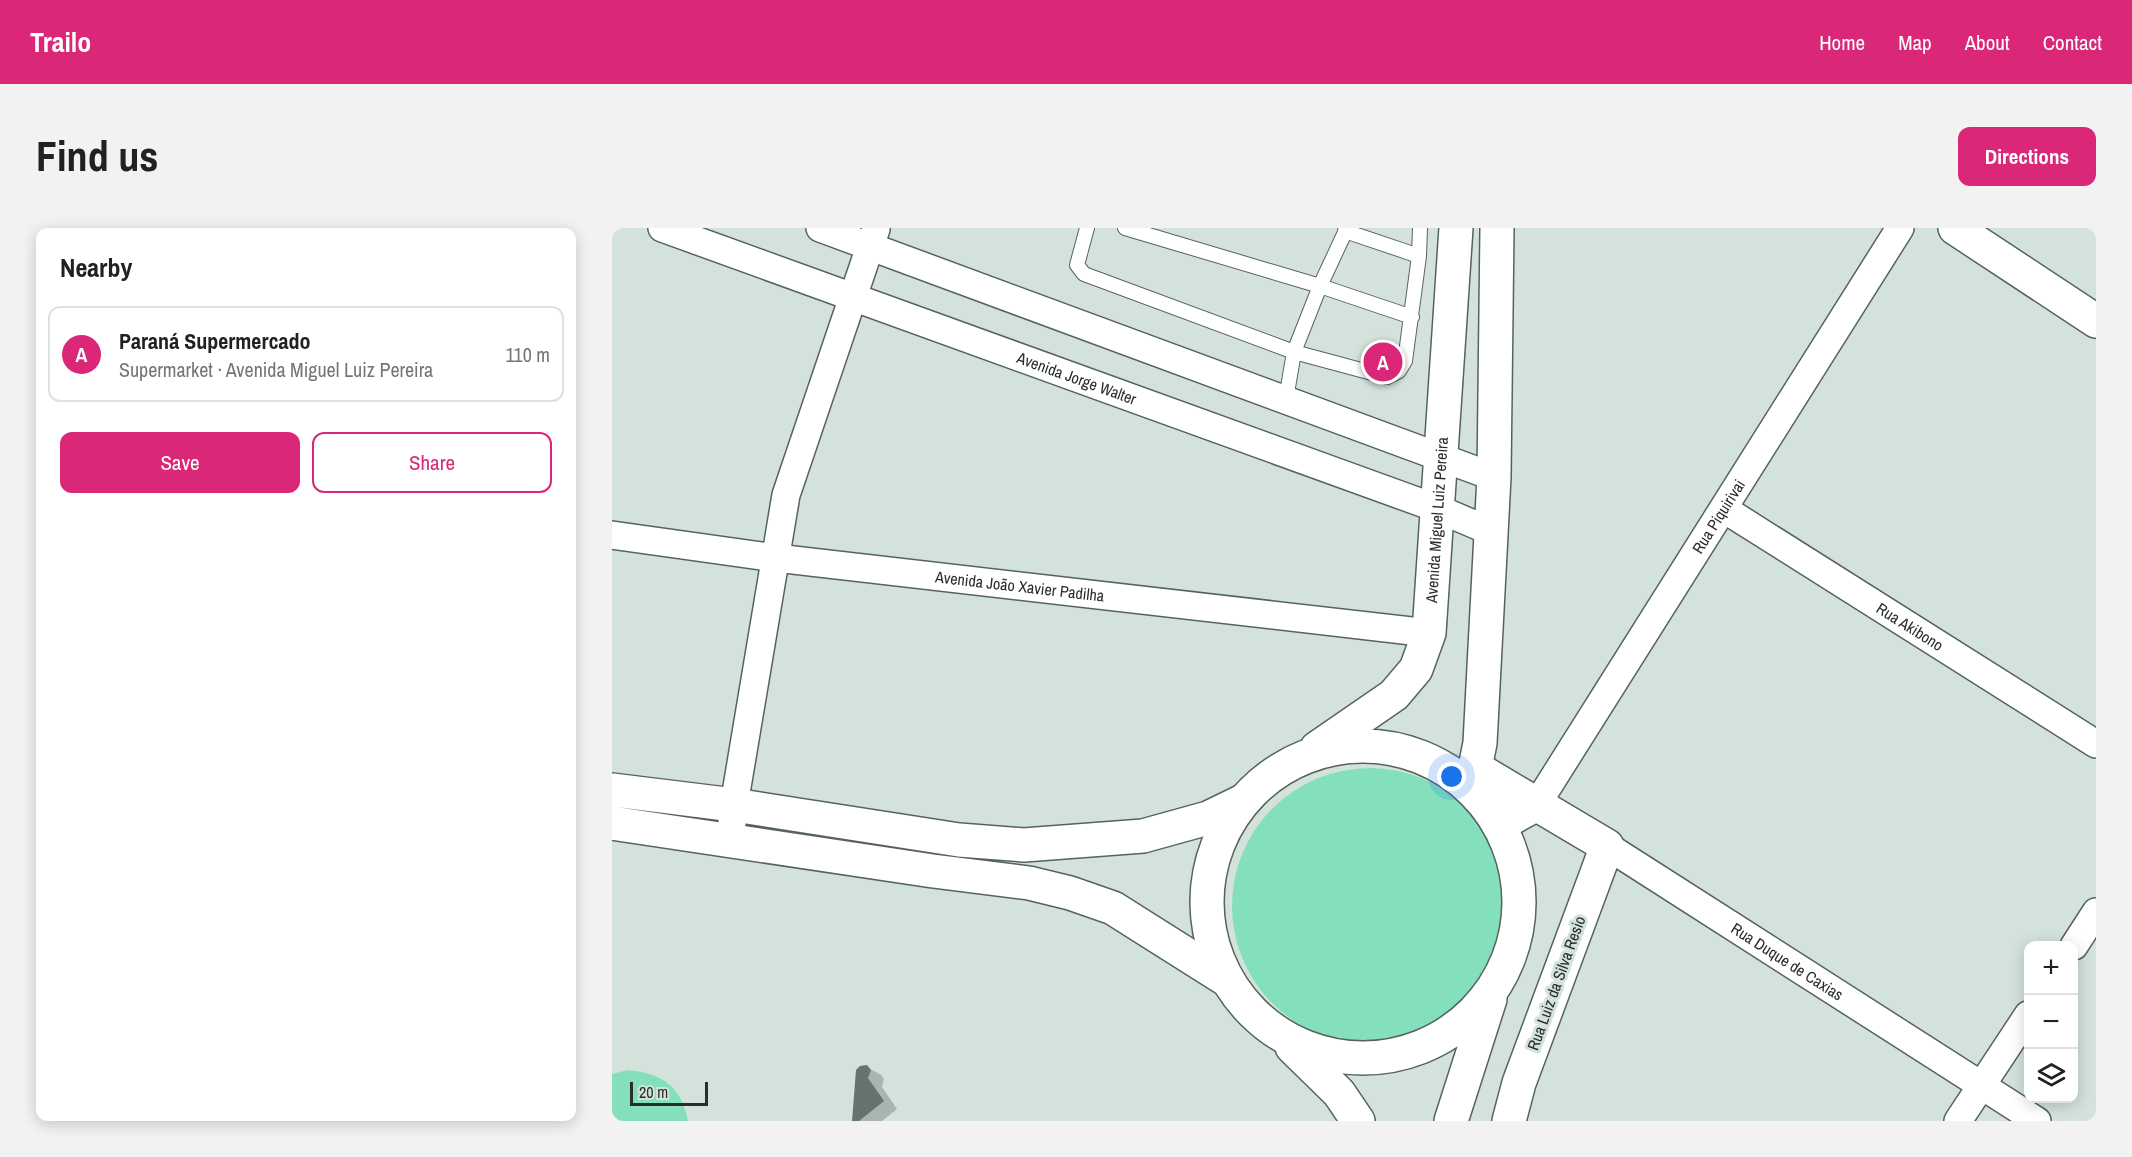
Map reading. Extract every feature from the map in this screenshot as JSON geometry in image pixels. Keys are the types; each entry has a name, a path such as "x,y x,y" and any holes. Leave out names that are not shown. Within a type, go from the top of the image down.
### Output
{"main road":[{"name":"Avenida Miguel Luiz Pereira","path":"1306,756 1394,695 1416,669 1429,633 1456,228"},
{"path":"1473,777 1480,743 1494,477 1497,228"},
{"path":"1954,228 2096,321"},
{"path":"1358,1121 1339,1093 1280,1035 1250,1011 1227,980 1210,936 1207,888 1218,842 1243,801 1272,774 1306,756 1349,746 1393,748 1473,777 1501,824 1509,843 1520,894 1515,945 1493,992 1451,1121"},
{"name":"Rua Duque de Caxias","path":"1473,777 1537,804 1607,846"},
{"path":"612,790 734,805 959,840 1024,845 1143,836 1208,818 1243,801"},
{"path":"1501,824 1537,804"},
{"path":"612,823 1029,883 1070,893 1113,908 1227,980"},
{"name":"Rua Luiz da Silva Resio","path":"1509,1121 1519,1083 1607,846"},
{"path":"1280,1035 1316,1052 1355,1060 1395,1057 1433,1044 1466,1022 1493,992"}],"street":[{"name":"Avenida Jorge Walter","path":"662,228 1436,508 1490,531"},
{"path":"820,228 873,237 1286,399 1494,477"},
{"name":"Rua Piquirivai","path":"1537,804 1900,228"},
{"path":"730,841 734,805 786,495 873,237"},
{"name":"Rua Akibono","path":"1724,509 2096,744"},
{"name":"Avenida João Xavier Padilha","path":"612,535 776,558 1429,633"},
{"name":"Rua Duque de Caxias","path":"1607,846 2037,1121"},
{"path":"2076,941 2096,912"},
{"path":"1958,1121 2024,1021"}],"lane":[{"path":"1087,228 1077,265 1084,274 1294,352 1387,377 1399,371 1405,361 1419,256 1420,228"},
{"path":"1125,228 1412,316"},
{"path":"1286,399 1294,352 1346,229 1419,256"}],"green space":[{"path":"1370,768 1397,771 1423,779 1446,792 1467,809 1484,830 1497,853 1505,879 1508,906 1505,933 1497,959 1484,982 1467,1003 1446,1020 1423,1033 1397,1041 1370,1044 1343,1041 1317,1033 1294,1020 1273,1003 1256,982 1243,959 1235,933 1232,906 1235,879 1243,853 1256,830 1273,809 1294,792 1317,779 1343,771"},
{"path":"628,1070 651,1074 669,1084 681,1099 688,1121 612,1121 612,1074"}],"building":[{"path":"867,1065 871,1070 868,1078 884,1101 859,1121 852,1121 856,1070 860,1066"}],"place":[{"name":"Paraná Supermercado","path":"1383,362"}]}
